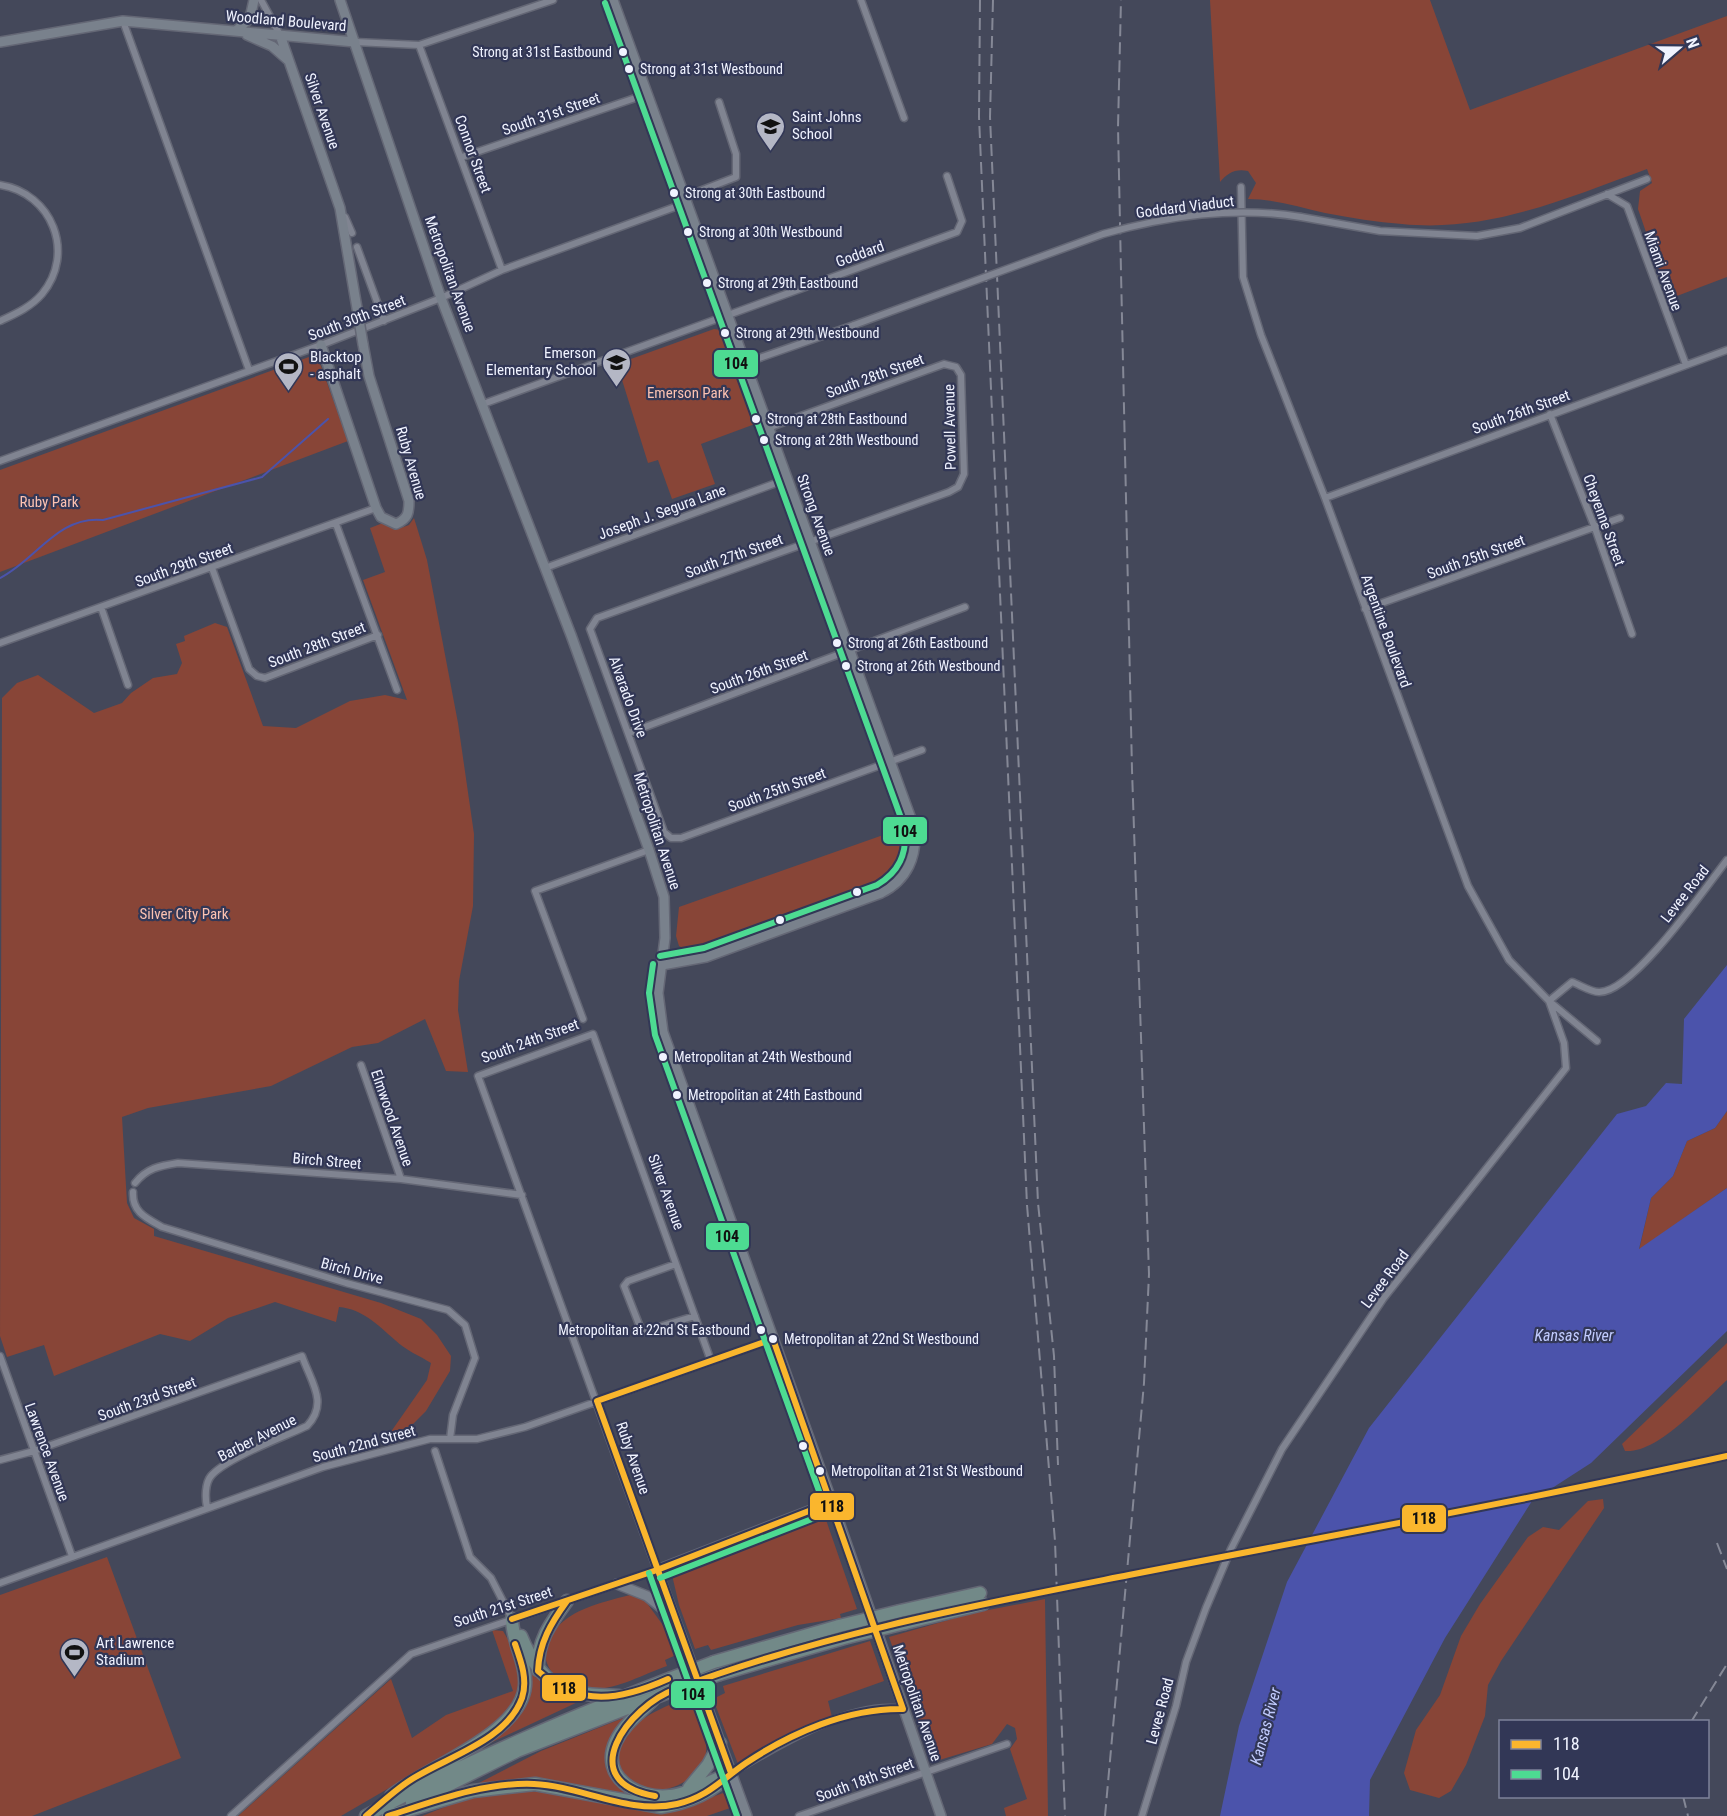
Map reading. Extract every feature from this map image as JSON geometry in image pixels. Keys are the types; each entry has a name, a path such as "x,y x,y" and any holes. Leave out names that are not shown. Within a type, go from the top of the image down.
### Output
{"highway":[{"path":"731,1773 684,1793 670,1796 637,1794 617,1776 613,1764 615,1743 620,1733 671,1684 714,1662 982,1598"},
{"path":"538,1671 538,1655 542,1638 567,1601"},
{"path":"513,1619 530,1659 538,1671 560,1689 589,1696 626,1696"},
{"path":"366,1816 409,1781 491,1734 515,1713 522,1699 525,1675 512,1635 513,1619"},
{"path":"366,1816 428,1782 493,1751 626,1696 720,1674 841,1632"},
{"path":"388,1816 517,1751 659,1695"},
{"path":"684,1793 708,1765 720,1743"},
{"path":"388,1816 473,1791 535,1784 662,1807 676,1804 718,1787 731,1773"}],"street":[{"path":"254,0 250,18 236,31 272,46 289,60"},
{"name":"Silver Avenue","path":"261,0 280,35 340,208 352,233"},
{"name":"Metropolitan Avenue","path":"340,0 441,298 545,568 649,850 664,897 665,939 658,993 663,1032 832,1502 940,1816"},
{"path":"355,42 419,45 553,0"},
{"name":"Strong Avenue","path":"613,0 914,827 916,841 914,856 907,872 892,888 706,957 662,965"},
{"path":"861,0 904,118"},
{"path":"123,21 249,370"},
{"name":"Woodland Boulevard","path":"0,42 123,21 355,42"},
{"name":"Connor Street","path":"419,45 502,270"},
{"name":"South 31st Street","path":"462,157 647,94"},
{"name":"South 30th Street","path":"0,460 384,321 502,270 685,200 736,177 736,154 719,102"},
{"name":"Goddard","path":"727,315 957,232 962,221 946,176"},
{"name":"Goddard Viaduct","path":"745,363 854,326 1103,234 1137,225 1188,216 1264,211 1380,231 1477,236 1521,228 1647,180"},
{"path":"0,185 12,187 33,198 56,229 59,248 52,279 42,294 28,307 0,321"},
{"name":"Argentine Boulevard","path":"1241,187 1243,277 1261,335 1325,498 1468,886 1509,960 1549,1001 1597,1041"},
{"name":"Miami Avenue","path":"1607,194 1627,206 1686,365"},
{"name":"Ruby Avenue","path":"340,208 369,376 409,501 409,512 405,520 396,524 381,517 376,508"},
{"path":"357,247 384,321"},
{"path":"483,404 727,315"},
{"path":"321,345 376,508"},
{"name":"South 26th Street","path":"1325,498 1727,350"},
{"name":"South 28th Street","path":"768,428 944,364 956,367"},
{"name":"Powell Avenue","path":"956,367 961,375 964,474 958,488"},
{"name":"Cheyenne Street","path":"1550,414 1595,528 1632,634"},
{"name":"Joseph J. Segura Lane","path":"545,568 787,479"},
{"name":"South 27th Street","path":"590,629 597,618 958,488"},
{"name":"South 29th Street","path":"0,643 376,508"},
{"name":"South 25th Street","path":"1365,609 1620,518"},
{"path":"336,524 397,690"},
{"name":"South 28th Street","path":"212,568 249,669 257,676 265,678 378,635"},
{"path":"101,607 128,685"},
{"name":"South 26th Street","path":"629,733 965,607"},
{"name":"Alvarado Drive","path":"590,629 664,832 671,838"},
{"name":"South 25th Street","path":"671,838 681,838 922,750"},
{"path":"583,1019 535,891 649,850"},
{"name":"Levee Road","path":"1142,1816 1176,1706 1186,1662 1206,1608 1231,1549 1282,1449 1383,1299 1566,1068 1564,1043 1549,1001 1572,982 1598,992 1614,989 1631,976 1650,957 1727,860"},
{"name":"Silver Avenue","path":"593,1034 711,1361"},
{"name":"South 24th Street","path":"478,1076 593,1034"},
{"name":"Elmwood Avenue","path":"361,1065 401,1179"},
{"name":"Ruby Avenue","path":"478,1076 747,1816"},
{"name":"Birch Street","path":"135,1183 142,1174 155,1166 178,1163 401,1179 522,1195"},
{"name":"Birch Drive","path":"133,1192 134,1205 142,1216 162,1227 346,1283 448,1310 465,1325 475,1358 453,1415 450,1439"},
{"path":"676,1264 628,1281 624,1286 642,1332 695,1316"},
{"name":"South 22nd Street","path":"0,1583 207,1507 363,1455 430,1439 477,1439 525,1427 773,1339"},
{"name":"Lawrence Avenue","path":"0,1356 72,1556"},
{"name":"South 23rd Street","path":"0,1460 34,1452 302,1356"},
{"name":"Barber Avenue","path":"207,1507 205,1496 210,1477 225,1465 307,1426 316,1416 320,1404 302,1356"},
{"path":"435,1451 470,1557 491,1578 513,1619"},
{"name":"South 21st Street","path":"231,1816 411,1654 657,1570 832,1502"},
{"path":"617,1584 647,1596 676,1619"},
{"path":"731,1773 815,1729 861,1711 890,1707 903,1709"},
{"name":"South 18th Street","path":"799,1816 1007,1744"}],"green space":[{"path":"1210,0 1430,0 1470,110 1727,16 1727,277 1669,299 1638,209 1640,191 1652,183 1647,169 1527,211 1466,223 1434,225 1383,222 1325,213 1277,202 1248,199 1256,183 1248,171 1232,172 1220,182"},
{"name":"Emerson Park","path":"714,329 721,330 755,424 701,444 715,484 672,499 658,460 648,463 617,364"},
{"name":"Ruby Park","path":"309,357 318,360 321,366 348,441 0,572 0,470"},
{"name":"Silver City Park","path":"414,518 427,560 458,723 474,834 473,906 459,981 458,1010 468,1072 446,1071 425,1019 378,1043 352,1047 271,1086 148,1108 122,1117 127,1203 134,1218 154,1229 154,1236 381,1303 421,1319 437,1335 451,1356 450,1371 426,1411 412,1425 388,1436 427,1380 431,1363 403,1347 370,1319 348,1308 339,1307 336,1322 275,1302 228,1318 190,1341 160,1334 54,1376 44,1345 7,1357 0,1336 2,698 17,683 38,675 94,713 122,703 131,693 153,678 177,674 182,663 176,644 185,641 184,636 215,623 227,627 263,726 296,728 350,701 385,695 407,700 363,580 385,572 370,528 383,523 395,530 409,525"},
{"path":"903,828 905,844 902,858 899,865 883,882 703,948 685,949 679,946 676,936 679,907"},
{"path":"1727,1111 1727,1188 1639,1250 1651,1198 1673,1176 1687,1141 1715,1128"},
{"path":"1727,1343 1727,1380 1666,1435 1638,1450 1625,1451 1622,1444"},
{"path":"1603,1499 1604,1508 1501,1661 1488,1685 1485,1716 1466,1765 1451,1791 1439,1798 1410,1790 1404,1773 1416,1730 1440,1695 1461,1636 1480,1604 1528,1537 1543,1527 1559,1530 1588,1501"},
{"path":"819,1514 821,1518 825,1517 857,1609 840,1614 841,1618 798,1625 711,1650 708,1645 695,1649 679,1605 672,1575"},
{"name":"Art Lawrence Stadium","path":"107,1557 181,1758 32,1816 0,1816 0,1595"},
{"path":"630,1595 644,1599 665,1628 676,1655 665,1660 667,1666 601,1689 577,1687 564,1682 554,1674 545,1654 553,1631 579,1611"},
{"path":"1045,1599 1048,1816 1006,1816 1004,1808 1027,1799 1010,1749 1017,1739 1015,1728 1007,1724 992,1744 933,1762 889,1637 973,1613"},
{"path":"492,1630 503,1631 510,1643 520,1681 514,1703 494,1727 341,1816 238,1816 391,1679 412,1738 446,1715 513,1691"},
{"path":"870,1641 884,1681 828,1701 832,1717 738,1764 713,1699 725,1693 723,1686"},
{"path":"531,1668 550,1689 580,1701 488,1744 487,1740 507,1728 528,1669"},
{"path":"679,1701 682,1709 694,1703 706,1740 703,1762 698,1771 689,1779 668,1789 657,1791 634,1786 626,1778 620,1766 619,1754 622,1742 636,1724 658,1710"},
{"path":"623,1718 626,1721 612,1776 627,1794 625,1797 548,1781 479,1787 477,1784 541,1751"},
{"path":"521,1790 580,1797 653,1813 677,1810 723,1793 733,1807 707,1816 422,1816 468,1798"}],"water":[{"name":"Kansas River","path":"1727,965 1727,1111 1715,1128 1687,1141 1673,1176 1651,1198 1639,1249 1727,1188 1727,1331 1591,1463 1532,1501 1445,1638 1370,1780 1369,1816 1220,1816 1239,1726 1287,1582 1369,1428 1617,1114 1646,1106 1666,1083 1682,1084 1684,1019"}],"waterway":[{"path":"0,578 25,561 60,531 73,524 87,520 103,520 262,477 328,419"}],"railway":[{"path":"980,0 979,117 1027,1205 1055,1541 1065,1816"},
{"path":"993,0 990,117 1038,1203 1054,1356 1058,1465"},
{"path":"1105,1816 1144,1383 1149,1274 1132,770 1121,272 1118,127 1121,0"},
{"path":"1717,1543 1727,1569"},
{"path":"1692,1720 1727,1664"},
{"path":"1684,1798 1688,1816"}],"transit line":[{"name":"104","path":"605,3 905,829 905,846 900,861 891,874 877,885 704,948 660,956"},
{"name":"104","path":"653,964 649,993 655,1035 824,1505"},
{"name":"118","path":"388,1816 478,1789 515,1784 552,1786 641,1806 677,1804 706,1792 763,1752 801,1732 862,1713 903,1709 773,1339 597,1401 731,1773"},
{"name":"118","path":"655,1796 630,1788 617,1776 613,1760 616,1744 626,1727 658,1698 676,1689 787,1652 957,1610 1503,1503 1727,1456"},
{"name":"118","path":"512,1619 657,1570 832,1502"},
{"name":"104","path":"660,1578 835,1510"},
{"name":"104","path":"649,1573 737,1816"},
{"name":"118","path":"567,1601 547,1634 541,1651 538,1671 569,1691 601,1697 634,1692 668,1679"},
{"name":"118","path":"366,1816 409,1781 473,1747 503,1726 514,1713 524,1691 524,1677 515,1644"}],"place":[{"name":"Strong at 31st Eastbound","path":"623,52"},
{"name":"Strong at 31st Westbound","path":"629,69"},
{"name":"Saint Johns School","path":"771,152"},
{"name":"Strong at 30th Eastbound","path":"674,193"},
{"name":"Strong at 30th Westbound","path":"688,232"},
{"name":"Strong at 29th Eastbound","path":"707,283"},
{"name":"Strong at 29th Westbound","path":"725,333"},
{"name":"Emerson Elementary School","path":"617,388"},
{"name":"Blacktop - asphalt","path":"289,392"},
{"name":"Strong at 28th Eastbound","path":"756,419"},
{"name":"Strong at 28th Westbound","path":"764,440"},
{"name":"Strong at 26th Eastbound","path":"837,643"},
{"name":"Strong at 26th Westbound","path":"846,666"},
{"name":"Metropolitan at 24th Westbound","path":"663,1057"},
{"name":"Metropolitan at 24th Eastbound","path":"677,1095"},
{"name":"Metropolitan at 22nd St Eastbound","path":"761,1330"},
{"name":"Metropolitan at 22nd St Westbound","path":"773,1339"},
{"name":"Metropolitan at 21st St Westbound","path":"820,1471"},
{"name":"Art Lawrence Stadium","path":"75,1678"}]}
